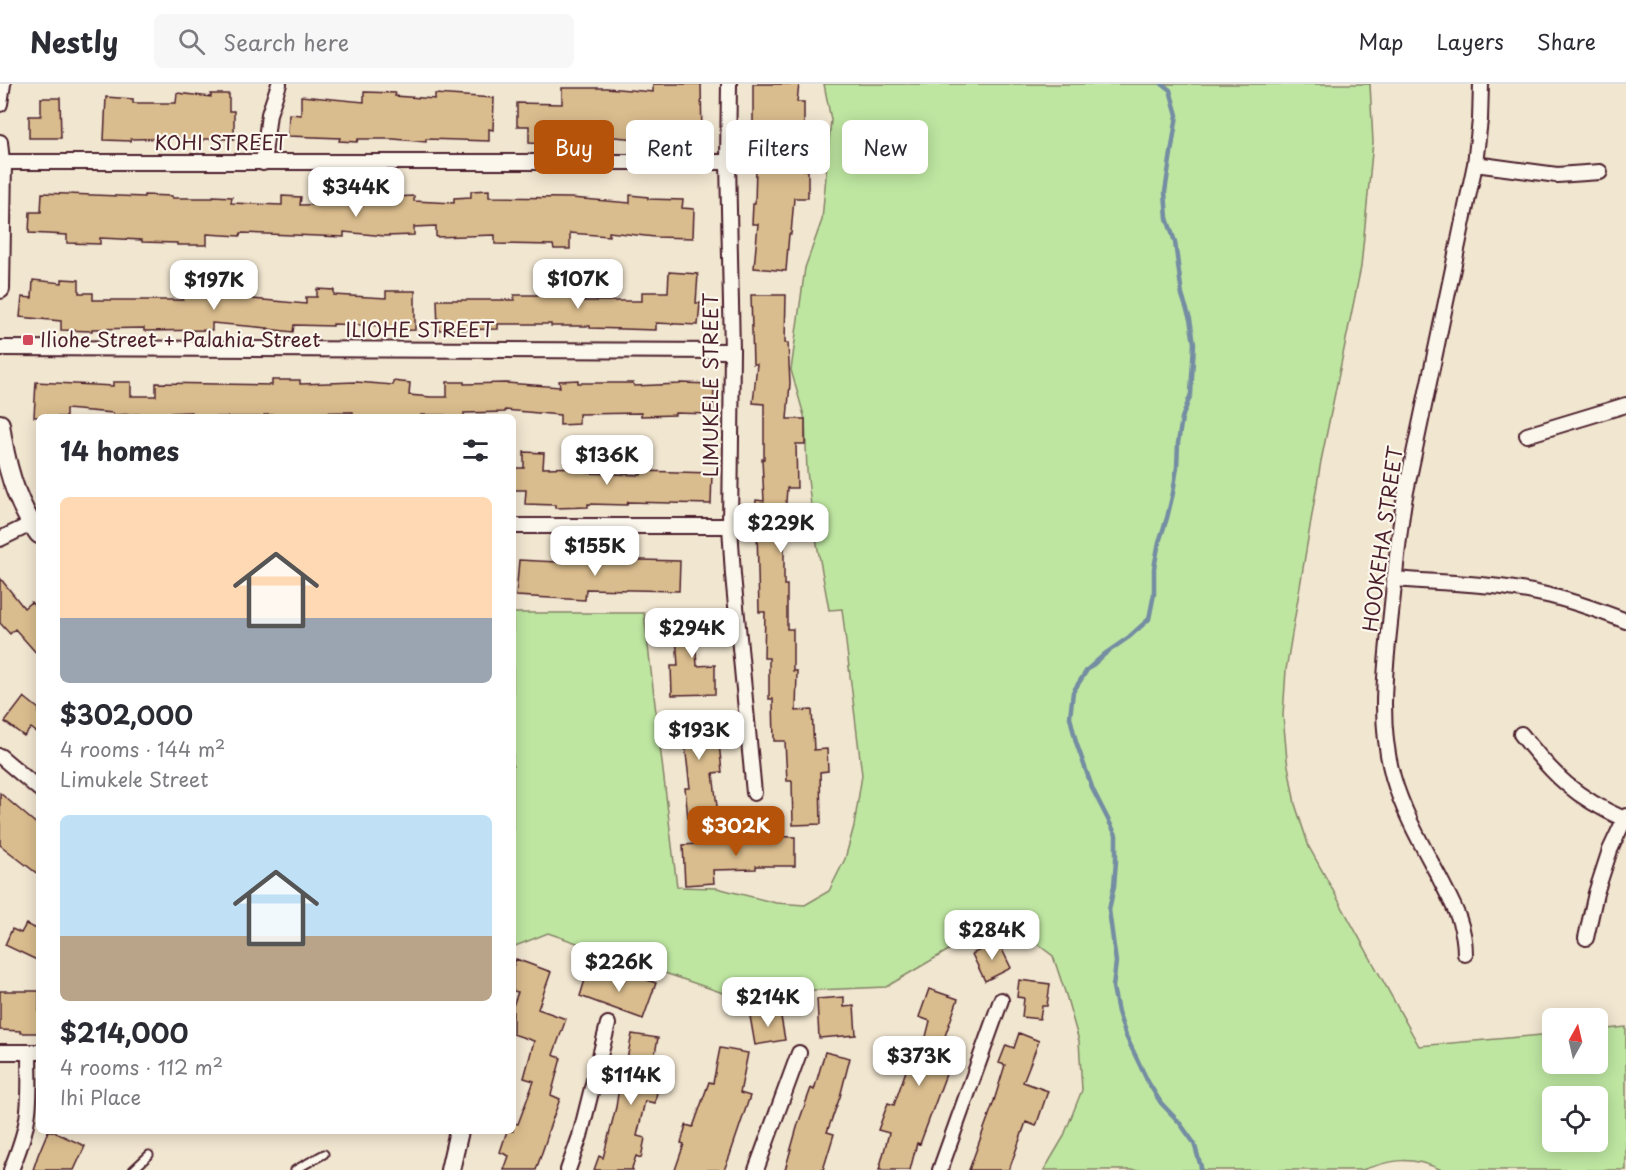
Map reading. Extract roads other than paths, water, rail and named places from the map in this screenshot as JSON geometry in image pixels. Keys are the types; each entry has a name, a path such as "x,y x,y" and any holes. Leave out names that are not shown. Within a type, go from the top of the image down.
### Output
{"street":[{"path":"0,104 3,84"},
{"path":"263,163 269,114 279,84"},
{"name":"LIMUKELE STREET","path":"729,84 729,120"},
{"name":"HOOKEHA STREET","path":"1465,954 1464,935 1459,916 1402,803 1387,752 1383,698 1399,537 1409,474 1475,164 1480,120 1480,84"},
{"path":"0,142 2,162 0,289"},
{"name":"KOHI STREET","path":"2,162 726,162"},
{"path":"1475,164 1557,176 1600,172"},
{"name":"LIMUKELE STREET","path":"728,174 732,351 730,526 754,793"},
{"name":"ILIOHE STREET","path":"0,348 732,351"},
{"path":"1527,435 1626,405"},
{"path":"0,424 3,447 11,476 21,504 35,529 0,539"},
{"path":"516,526 730,526"},
{"path":"1394,579 1500,587 1540,593 1580,603 1626,621"},
{"path":"1521,734 1541,760 1572,790 1599,807 1625,818 1610,850 1596,893 1586,938"},
{"path":"0,756 36,786"},
{"path":"940,1170 1001,1000"},
{"path":"568,1170 580,1136 608,1024"},
{"path":"0,1052 34,1052 27,1122 11,1170"},
{"path":"756,1170 800,1053"},
{"path":"450,1170 458,1134"}],"lane":[{"path":"295,1170 324,1154"},
{"path":"133,1170 148,1155"}],"waterway":[{"path":"1162,84 1170,90 1177,115 1165,192 1167,218 1175,242 1182,295 1190,319 1194,343 1191,394 1182,418 1173,493 1154,568 1154,594 1149,619 1087,670 1073,692 1070,717 1093,790 1116,835 1114,886 1109,910 1116,962 1113,987 1118,1012 1126,1036 1148,1082 1161,1103 1194,1143 1200,1170"}],"place":[{"name":"Iliohe Street + Palahia Street","path":"28,340"}]}
